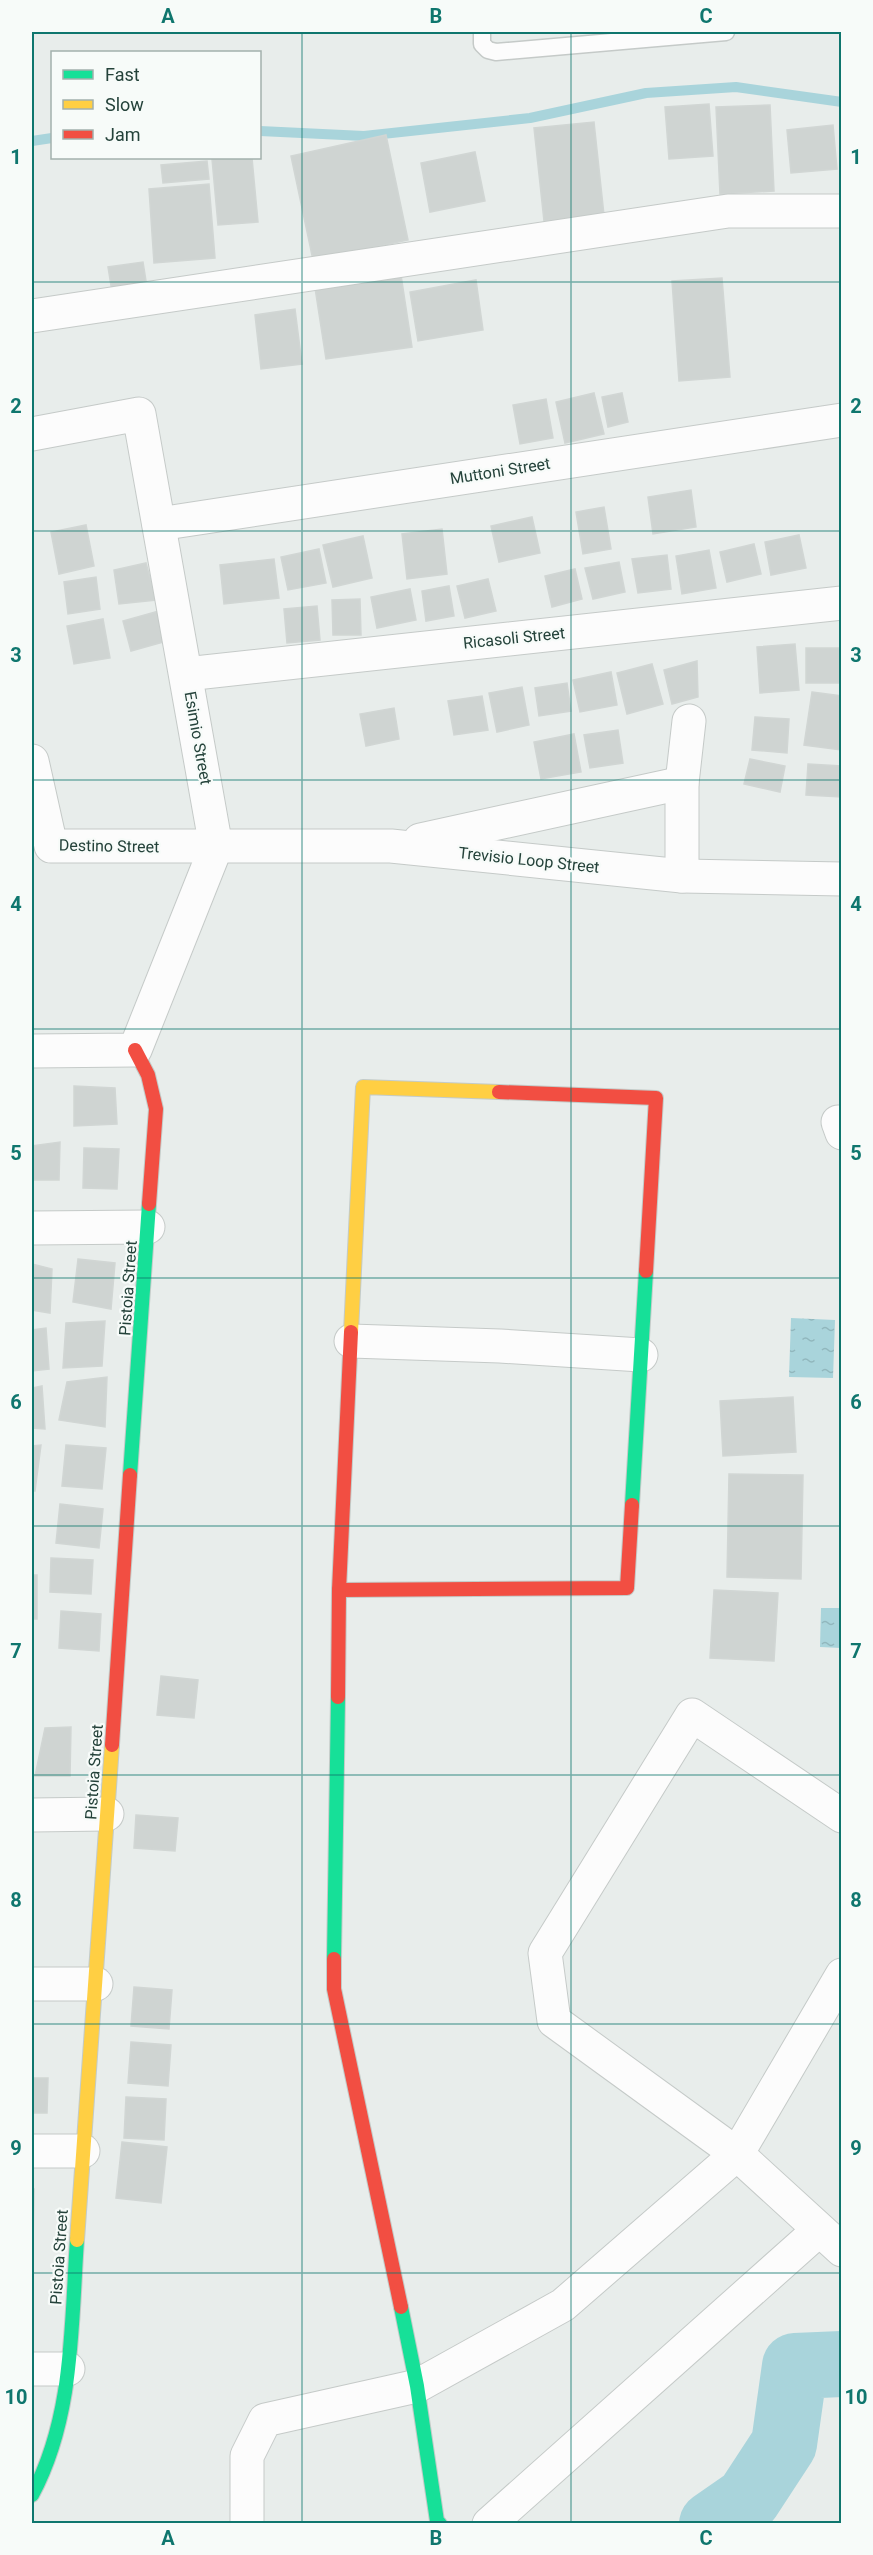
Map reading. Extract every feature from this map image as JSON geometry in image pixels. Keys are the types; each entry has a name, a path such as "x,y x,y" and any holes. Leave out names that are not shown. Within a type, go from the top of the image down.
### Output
{"street":[{"path":"32,316 728,211 842,211"},
{"name":"Esimio Street","path":"32,434 139,414 216,847"},
{"name":"Muttoni Street","path":"159,524 842,420"},
{"name":"Ricasoli Street","path":"186,674 842,603"},
{"path":"682,876 682,783 689,721"},
{"name":"Destino Street","path":"32,761 51,846 216,847"},
{"path":"391,846 682,783"},
{"name":"Trevisio Loop Street","path":"216,847 391,846 682,876 842,879"},
{"path":"32,1052 135,1050 216,847"},
{"name":"Pistoia Street","path":"32,2495 43,2475 61,2424 68,2369 96,1984 156,1109 148,1075 135,1050"},
{"path":"339,1590 627,1588 656,1098 363,1087 339,1590 334,1989 417,2386 437,2521 440,2523"},
{"path":"32,1228 148,1227"},
{"path":"351,1341 500,1346 641,1355"},
{"path":"489,2523 830,2240 737,2154 554,2021 545,1953 692,1715 842,1816"},
{"path":"32,1815 107,1814"},
{"path":"247,2523 247,2456 265,2420 417,2386 563,2305 737,2154 842,1975"},
{"path":"32,1984 96,1984"},
{"path":"32,2151 83,2151"},
{"path":"32,2369 68,2369"}],"lane":[{"path":"482,32 482,44 488,50 496,52 726,32"}],"water":[{"path":"791,1318 835,1320 833,1378 789,1377"},
{"path":"821,1608 841,1608 841,1648 820,1647"}],"building":[{"path":"709,104 713,156 669,159 665,107"},
{"path":"770,105 774,191 720,194 716,107"},
{"path":"594,122 604,215 544,221 534,128"},
{"path":"833,125 837,169 791,173 787,130"},
{"path":"386,135 408,240 313,260 291,156"},
{"path":"475,152 485,201 430,212 421,163"},
{"path":"212,159 252,159 258,222 218,225"},
{"path":"207,161 209,179 163,183 161,165"},
{"path":"209,184 215,258 154,263 149,189"},
{"path":"143,262 147,287 112,292 108,267"},
{"path":"401,275 412,347 326,359 315,288"},
{"path":"722,278 730,377 679,381 672,281"},
{"path":"476,280 483,330 418,341 410,292"},
{"path":"295,309 302,364 261,369 255,315"},
{"path":"594,393 604,434 565,443 556,402"},
{"path":"622,393 628,422 608,427 602,397"},
{"path":"546,399 553,438 520,444 513,405"},
{"path":"691,490 696,527 653,534 648,497"},
{"path":"604,507 611,549 583,554 576,512"},
{"path":"532,517 540,553 499,562 491,526"},
{"path":"86,525 94,566 59,574 51,532"},
{"path":"442,529 447,574 407,579 402,534"},
{"path":"799,535 806,568 771,575 765,542"},
{"path":"363,536 372,578 333,587 323,545"},
{"path":"754,544 761,574 727,582 720,552"},
{"path":"319,549 326,583 288,590 281,557"},
{"path":"709,550 716,588 682,594 676,556"},
{"path":"667,555 671,589 638,593 632,559"},
{"path":"274,559 279,598 224,604 220,565"},
{"path":"619,562 625,592 593,599 585,568"},
{"path":"146,563 156,600 119,604 114,570"},
{"path":"575,569 582,599 552,607 545,576"},
{"path":"96,577 100,609 68,614 64,582"},
{"path":"488,579 496,611 465,618 457,586"},
{"path":"449,586 454,616 426,621 422,591"},
{"path":"410,589 416,620 377,628 371,597"},
{"path":"360,599 361,635 333,635 332,600"},
{"path":"317,606 320,640 287,643 284,609"},
{"path":"159,611 167,641 131,651 123,621"},
{"path":"103,619 110,658 74,664 67,626"},
{"path":"795,644 799,690 760,693 757,647"},
{"path":"806,648 842,648 842,683 806,683"},
{"path":"697,661 698,697 672,704 664,670"},
{"path":"652,664 663,704 627,714 617,673"},
{"path":"611,672 617,705 580,712 573,680"},
{"path":"567,683 571,711 539,716 535,688"},
{"path":"522,687 529,725 497,732 489,693"},
{"path":"812,692 842,696 841,750 804,745"},
{"path":"482,696 488,730 454,735 448,701"},
{"path":"394,708 399,739 366,746 360,714"},
{"path":"755,717 789,719 787,753 752,750"},
{"path":"618,730 623,763 590,768 584,735"},
{"path":"574,734 581,772 541,779 534,742"},
{"path":"750,759 785,766 780,792 744,784"},
{"path":"808,764 842,766 842,797 806,795"},
{"path":"74,1086 115,1088 117,1124 74,1126"},
{"path":"60,1142 59,1180 32,1180 32,1146"},
{"path":"84,1148 119,1149 117,1189 83,1188"},
{"path":"78,1259 115,1263 111,1309 73,1302"},
{"path":"32,1264 52,1269 50,1313 32,1310"},
{"path":"105,1321 102,1366 63,1368 66,1323"},
{"path":"46,1328 49,1369 32,1371 32,1330"},
{"path":"107,1377 105,1427 59,1420 67,1382"},
{"path":"42,1386 45,1429 32,1428 32,1388"},
{"path":"793,1397 796,1452 723,1456 720,1401"},
{"path":"41,1445 35,1491 32,1491 32,1446"},
{"path":"66,1445 106,1448 102,1489 62,1486"},
{"path":"729,1474 803,1475 801,1579 727,1577"},
{"path":"60,1504 103,1509 99,1548 56,1543"},
{"path":"51,1558 93,1560 91,1594 50,1592"},
{"path":"32,1575 37,1575 37,1619 32,1619"},
{"path":"714,1590 778,1593 774,1661 710,1658"},
{"path":"61,1611 101,1614 99,1651 59,1648"},
{"path":"161,1676 198,1680 194,1718 157,1715"},
{"path":"71,1727 70,1776 35,1776 45,1728"},
{"path":"136,1815 178,1818 175,1851 134,1848"},
{"path":"134,1987 172,1990 169,2029 131,2026"},
{"path":"131,2042 171,2045 168,2086 128,2083"},
{"path":"32,2078 48,2078 47,2113 32,2113"},
{"path":"126,2097 166,2099 164,2140 124,2138"},
{"path":"122,2142 167,2147 161,2203 116,2198"},
{"path":"32,2189 34,2189 33,2246 32,2246"}],"waterway":[{"path":"261,131 364,136 530,118 646,93 736,87 842,102"},
{"path":"32,141 51,138"},
{"path":"712,2524 748,2499 784,2444 795,2366 842,2364"}],"traffic: fast":[{"path":"130,1475 149,1204"},
{"path":"632,1505 646,1271"},
{"path":"334,1959 338,1697"},
{"path":"32,2495 46,2465 63,2402 71,2337 77,2240"},
{"path":"401,2307 417,2386 437,2521 440,2524"}],"traffic: slow":[{"path":"351,1332 363,1087 499,1092"},
{"path":"77,2240 112,1745"}],"traffic: jam":[{"path":"135,1050 148,1075 156,1109 149,1204"},
{"path":"499,1092 656,1098 646,1271"},
{"path":"338,1697 339,1590 351,1332"},
{"path":"112,1745 130,1475"},
{"path":"339,1590 627,1588 632,1505"},
{"path":"334,1959 334,1989 401,2307"}]}
